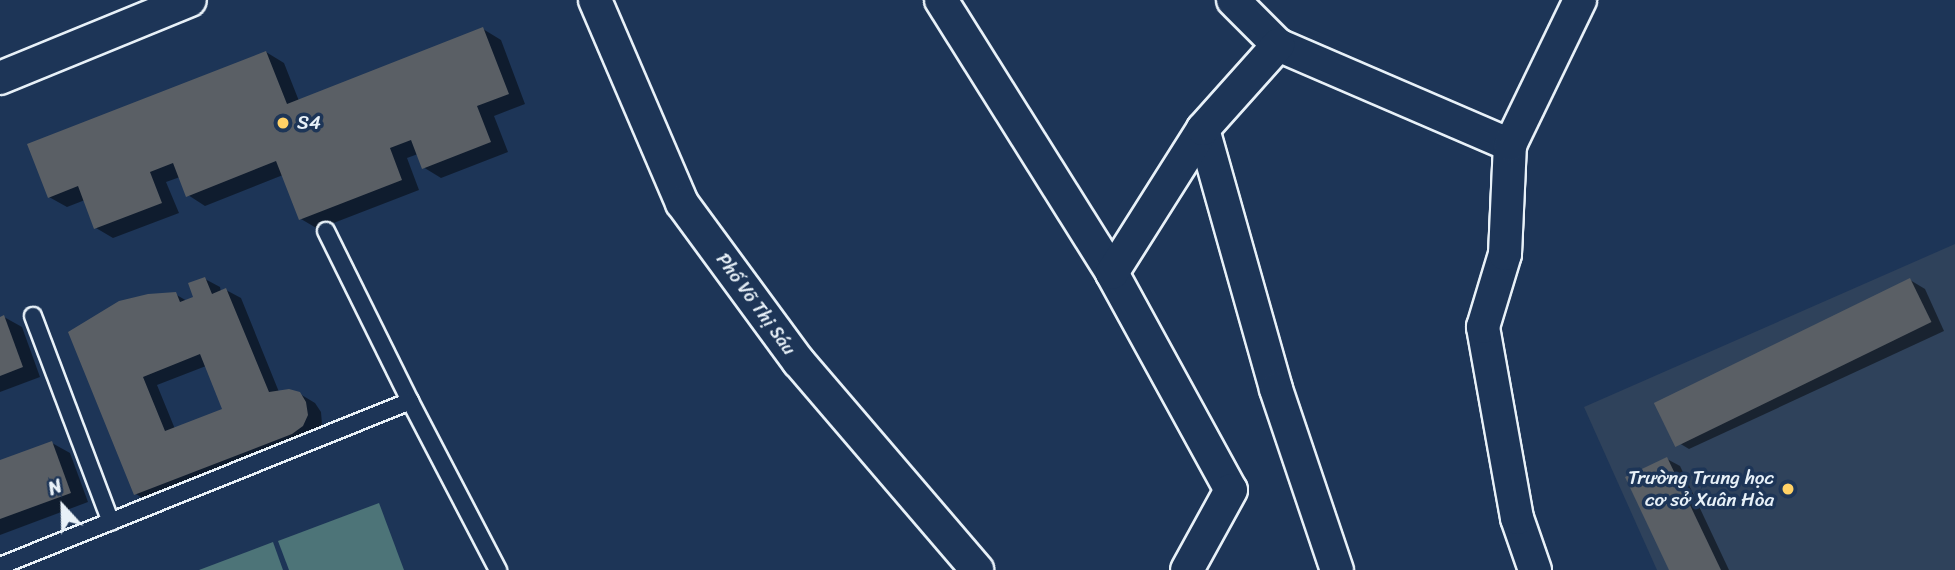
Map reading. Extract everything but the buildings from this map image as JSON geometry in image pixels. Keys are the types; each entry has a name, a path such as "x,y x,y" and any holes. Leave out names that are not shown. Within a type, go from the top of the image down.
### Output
{"street":[{"path":"0,78 190,0"},
{"name":"Phố Võ Thị Sáu","path":"596,0 682,203 799,362 976,570"},
{"path":"941,0 1112,273 1231,490 1187,570"},
{"path":"1233,0 1278,46 1510,145"},
{"path":"1535,570 1517,517 1483,327 1504,254 1510,145 1580,0"},
{"path":"1112,273 1203,129 1278,46"},
{"path":"1203,129 1276,389 1337,570"}],"lane":[{"path":"326,231 498,570"},
{"path":"33,316 111,522"},
{"path":"0,566 410,401"}],"shaded area":[{"name":"Trường Trung học cơ sở Xuân Hòa","path":"1955,244 1955,570 1657,570 1584,407"}],"green space":[{"path":"379,503 404,570 289,570 278,541"},
{"path":"273,542 283,570 199,570"}],"place":[{"name":"S4","path":"283,123"},
{"name":"Trường Trung học cơ sở Xuân Hòa","path":"1788,489"}]}
